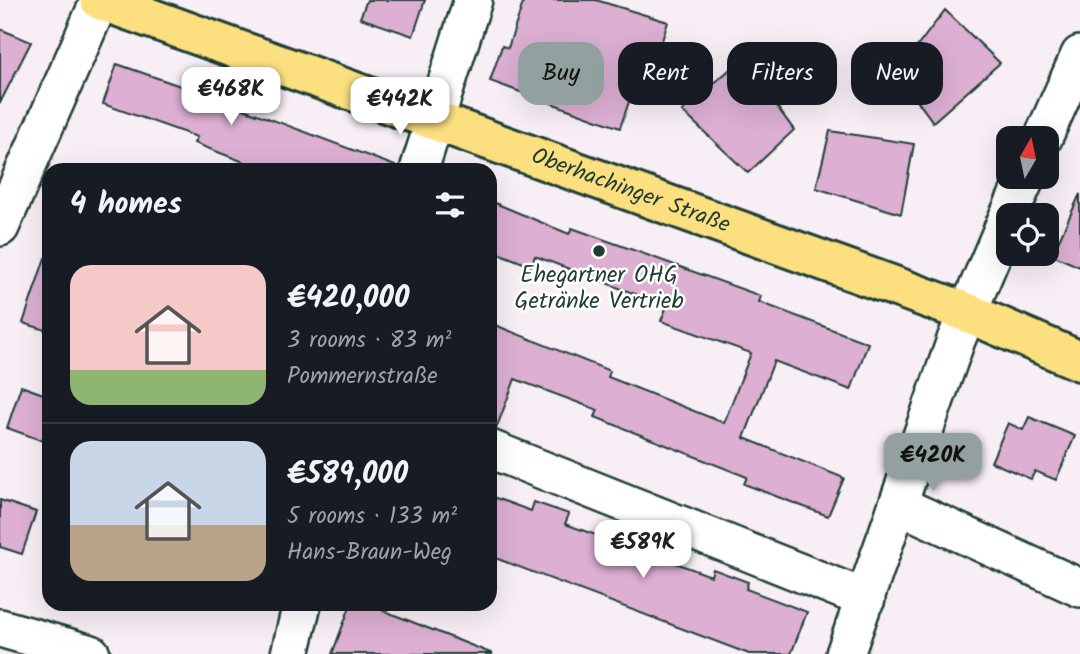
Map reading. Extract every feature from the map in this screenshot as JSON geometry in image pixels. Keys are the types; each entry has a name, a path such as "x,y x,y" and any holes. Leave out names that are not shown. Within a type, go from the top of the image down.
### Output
{"main road":[{"name":"Oberhachinger Straße","path":"100,0 966,312 1080,360"}],"street":[{"path":"0,228 100,0"},
{"path":"421,163 473,0"},
{"path":"1048,126 1080,55"},
{"path":"845,654 966,312 996,243"},
{"path":"497,452 866,599"},
{"path":"898,505 1080,588"},
{"path":"290,654 300,611"},
{"path":"0,628 92,654"}],"building":[{"path":"367,0 425,0 413,36 360,18"},
{"path":"524,0 596,0 668,22 662,42 618,42 618,105 628,105 620,128 556,105 604,105 604,42 518,42 518,91 490,81 502,46 508,48"},
{"path":"945,10 1000,63 933,122 921,105 943,105 943,42 921,42"},
{"path":"0,29 31,42 0,103"},
{"path":"117,64 387,163 247,163 194,143 197,137 103,104"},
{"path":"727,72 727,105 776,105 794,130 748,173 682,111 689,105 713,105 713,84"},
{"path":"830,131 914,144 901,214 816,188"},
{"path":"1080,194 1080,267 1059,258 1059,240"},
{"path":"497,204 569,234 572,228 761,296 759,302 868,343 851,390 774,361 744,438 844,478 828,516 744,484 747,477 595,417 598,410 515,379 497,426 497,326 610,371 608,377 724,423 751,353 661,321 667,306 535,256 531,266 497,253"},
{"path":"42,267 42,329 23,323"},
{"path":"21,386 42,394 42,440 7,428"},
{"path":"1029,417 1075,436 1056,480 1035,471 1031,479 991,462 1008,423 1023,430"},
{"path":"497,499 531,511 534,502 569,514 565,524 621,544 624,535 659,547 656,556 711,576 713,569 748,582 746,589 807,612 791,654 749,654 497,559"},
{"path":"0,500 36,512 22,554 0,547"},
{"path":"348,611 385,611 493,654 332,654"}],"place":[{"name":"Ehegartner OHG Getränke Vertrieb","path":"599,251"}]}
